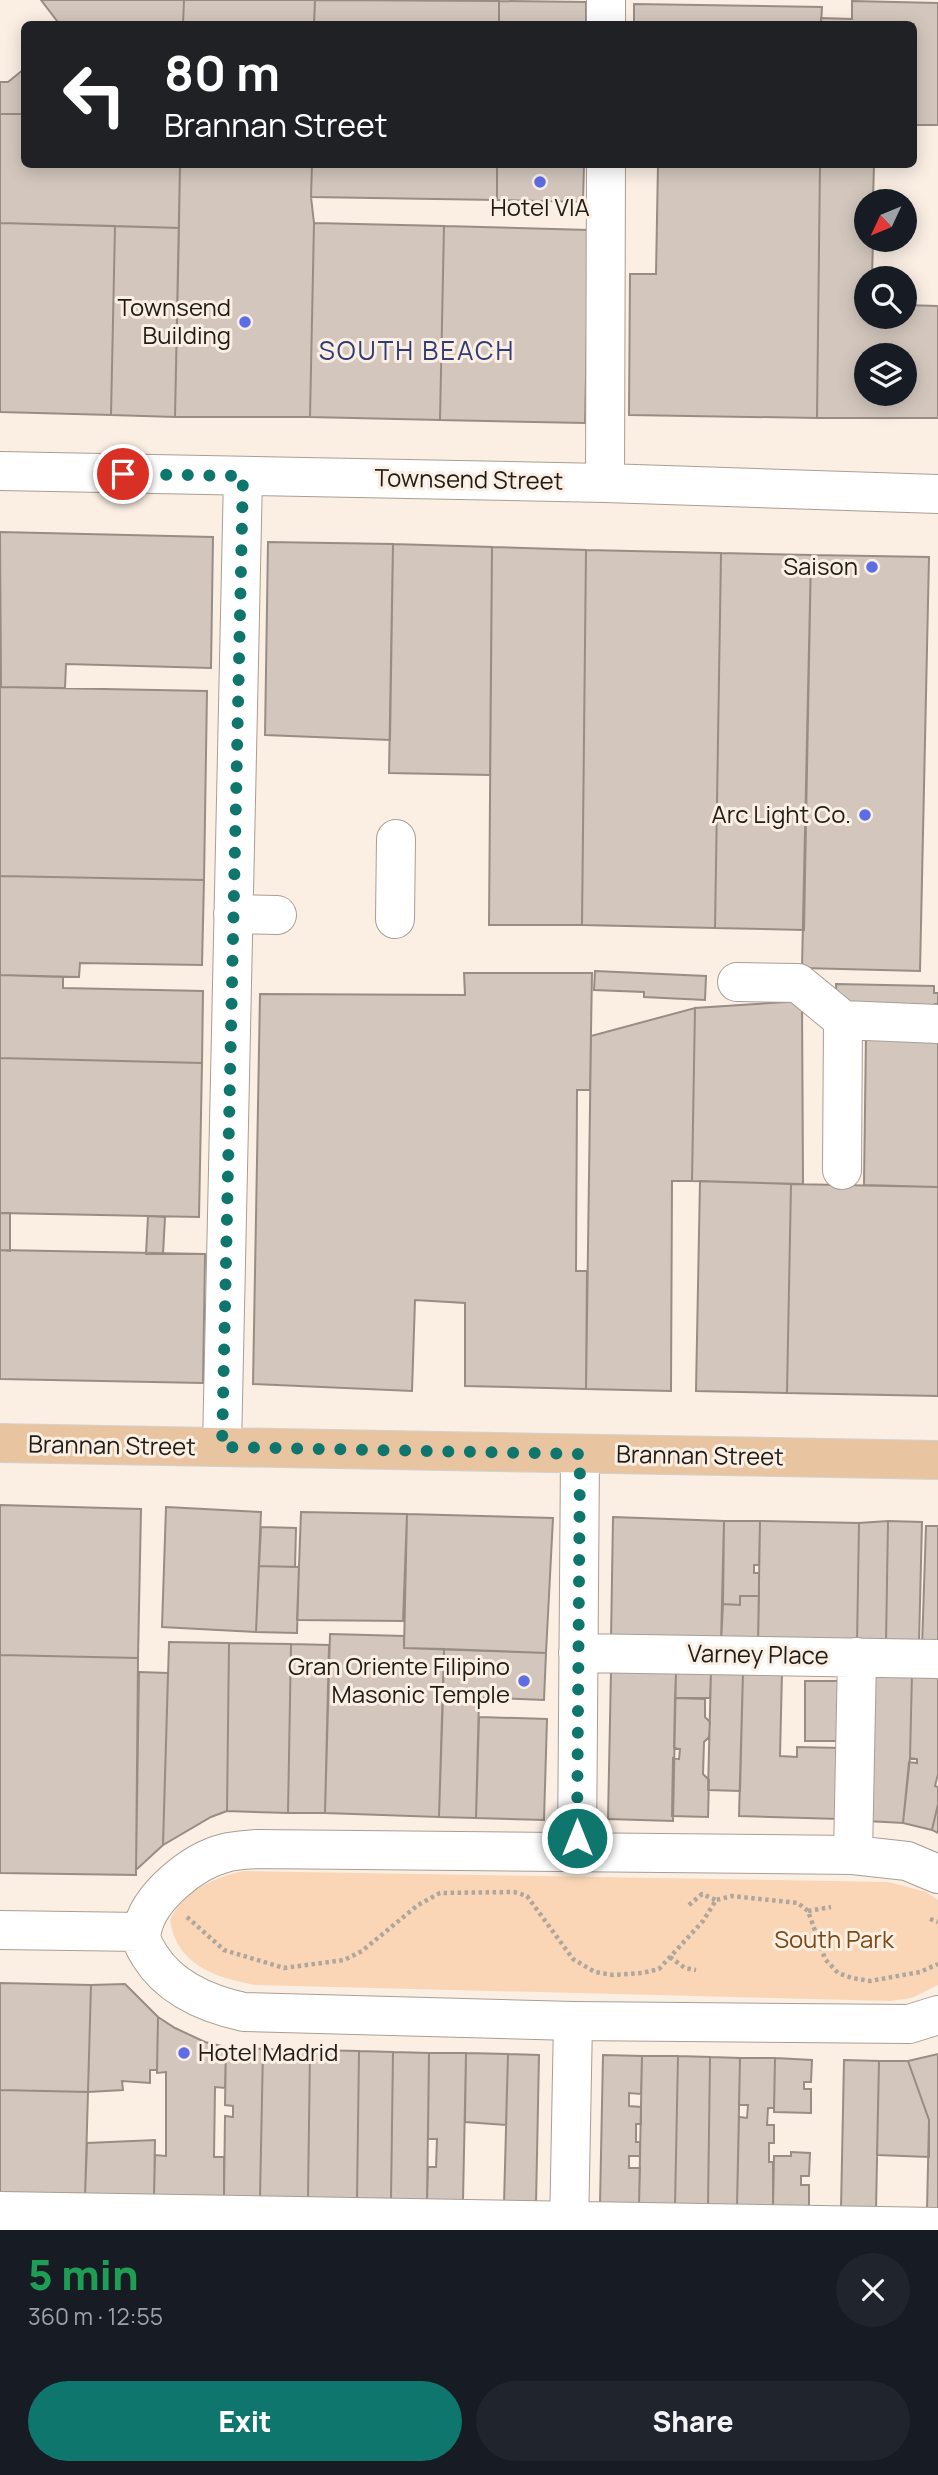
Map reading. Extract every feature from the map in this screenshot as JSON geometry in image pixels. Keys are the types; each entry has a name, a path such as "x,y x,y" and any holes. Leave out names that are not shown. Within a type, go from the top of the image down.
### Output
{"main road":[{"name":"Brannan Street","path":"0,1443 938,1460"}],"street":[{"path":"606,0 606,21"},
{"path":"606,168 606,483"},
{"name":"Townsend Street","path":"0,471 606,483 938,494"},
{"path":"222,1447 233,914 250,835 243,476"},
{"path":"395,919 396,839"},
{"path":"233,914 277,915"},
{"path":"737,982 798,983 843,1020 938,1024"},
{"path":"842,1170 843,1020"},
{"path":"577,1852 580,1454"},
{"name":"Varney Place","path":"578,1653 938,1659"},
{"path":"853,1855 857,1657"},
{"path":"938,1874 907,1861 853,1855 257,1849 223,1853 176,1879 148,1914 141,1932 144,1945 162,1973 200,1998 244,2012 573,2021 909,2024 938,2015"},
{"path":"0,1930 141,1932"},
{"path":"569,2225 573,2021"},
{"path":"0,2211 569,2225 938,2227"}],"path":[{"path":"180,1911 224,1950 284,1968 344,1960 362,1951 418,1905 440,1893 514,1892 527,1896 573,1959 595,1972 613,1975 659,1969 703,1921 716,1900"},
{"path":"689,1905 702,1894 716,1900 732,1896 798,1903 808,1911 825,1959 838,1973 852,1979 870,1980 919,1972 938,1964"},
{"path":"808,1911 831,1907"},
{"path":"930,1919 938,1922"},
{"path":"670,1957 685,1968 696,1970"}],"green space":[{"name":"South Park","path":"244,1871 889,1882 926,1892 938,1900 938,1985 912,1998 890,2001 255,1985 226,1978 200,1967 180,1948 170,1920 182,1901 200,1887 221,1877"}],"building":[{"path":"41,0 184,0 183,21 57,21"},
{"path":"184,0 315,0 314,21 183,21"},
{"path":"315,0 499,1 499,21 314,21"},
{"path":"499,1 586,2 586,21 499,21"},
{"path":"852,1 938,3 938,125 917,125 917,21 821,21 821,18 852,19"},
{"path":"634,4 822,7 821,21 634,21"},
{"path":"21,71 21,114 0,114 0,82 8,82"},
{"path":"0,114 21,114 21,168 180,168 179,228 0,223"},
{"name":"Townsend Building","path":"180,168 312,168 314,223 310,417 175,417"},
{"path":"312,168 497,168 497,200 311,197"},
{"name":"Hotel VIA","path":"497,168 584,168 583,202 497,200"},
{"path":"658,168 820,168 817,418 629,415 630,274 656,274"},
{"path":"820,168 874,168 873,189 854,189 854,252 873,252 872,266 854,266 854,329 917,329 917,305 938,306 938,418 817,418"},
{"path":"0,223 115,226 111,415 0,412"},
{"path":"314,223 444,226 440,420 310,417"},
{"path":"115,226 179,228 175,417 111,415"},
{"path":"444,226 589,230 585,423 440,420"},
{"path":"0,532 213,537 211,668 66,664 65,688 1,687"},
{"path":"268,542 393,544 390,740 265,735"},
{"path":"393,544 492,547 490,775 389,773"},
{"path":"492,547 586,550 582,925 489,925"},
{"path":"586,550 721,553 715,928 582,925"},
{"path":"721,553 811,555 804,930 715,928"},
{"name":"Arc Light Co.","path":"811,555 929,557 920,971 802,968"},
{"path":"0,687 207,691 204,880 0,876"},
{"path":"0,876 204,880 202,965 80,963 79,977 0,975"},
{"path":"595,971 706,976 705,1000 644,997 644,992 594,990"},
{"path":"464,973 592,973 590,1090 577,1090 576,1271 587,1271 586,1389 465,1386 465,1303 415,1300 412,1391 253,1384 260,994 465,995"},
{"path":"0,975 63,977 63,988 203,991 202,1063 0,1058"},
{"path":"836,984 934,986 934,993 938,993 938,1004 935,1004 935,1012 837,1008"},
{"path":"802,1001 803,1184 692,1181 695,1008"},
{"path":"695,1008 692,1181 672,1181 671,1391 586,1389 591,1036"},
{"path":"866,1034 938,1036 938,1187 864,1185"},
{"path":"0,1058 202,1063 199,1217 0,1213"},
{"path":"700,1181 791,1184 787,1393 696,1391"},
{"path":"791,1184 938,1187 938,1396 787,1393"},
{"path":"0,1213 10,1213 10,1251 0,1250"},
{"path":"148,1216 165,1217 163,1254 146,1254"},
{"path":"0,1250 205,1254 203,1383 0,1379"},
{"path":"0,1505 141,1509 138,1658 0,1655"},
{"path":"166,1507 261,1512 256,1632 162,1627"},
{"path":"301,1512 407,1514 403,1621 297,1620"},
{"path":"407,1514 553,1518 546,1653 404,1648"},
{"path":"613,1517 724,1521 721,1643 611,1640"},
{"path":"724,1521 760,1521 759,1565 754,1565 754,1573 759,1573 759,1596 740,1596 740,1605 723,1604"},
{"path":"760,1521 859,1523 857,1645 758,1643"},
{"path":"888,1521 886,1643 857,1645 859,1523"},
{"path":"888,1521 922,1522 919,1644 886,1643"},
{"path":"926,1526 938,1526 938,1647 922,1647"},
{"path":"261,1527 296,1528 295,1567 259,1566"},
{"path":"259,1566 299,1567 297,1633 256,1632"},
{"path":"740,1596 759,1596 758,1643 721,1643 723,1604 740,1605"},
{"path":"330,1634 404,1636 404,1648 444,1649 439,1817 325,1813"},
{"path":"169,1642 229,1643 227,1811 211,1817 163,1845"},
{"path":"229,1643 291,1644 288,1813 227,1811"},
{"path":"291,1644 329,1645 325,1813 288,1813"},
{"path":"444,1649 546,1653 544,1700 443,1696"},
{"path":"0,1655 138,1658 136,1875 0,1873"},
{"path":"611,1671 676,1672 673,1821 608,1819"},
{"path":"139,1672 168,1673 163,1845 136,1870"},
{"path":"676,1672 711,1672 710,1698 675,1698"},
{"path":"711,1672 743,1672 740,1791 708,1790"},
{"path":"743,1672 782,1672 780,1756 797,1757 797,1747 840,1748 839,1819 739,1816"},
{"path":"871,1673 912,1673 910,1758 903,1823 867,1821"},
{"path":"912,1673 938,1673 938,1774 935,1786 938,1787 938,1804 932,1830 903,1823 909,1762 917,1763 917,1759 910,1758"},
{"path":"805,1681 841,1681 840,1741 805,1741"},
{"path":"443,1696 479,1698 476,1818 439,1817"},
{"path":"675,1698 705,1699 705,1717 710,1722 709,1737 704,1742 703,1774 709,1780 708,1817 672,1816 673,1758 679,1759 680,1749 674,1748"},
{"path":"479,1717 547,1719 544,1820 476,1818"},
{"path":"938,1804 938,1833 932,1830"},
{"path":"0,1983 91,1985 88,2092 0,2090"},
{"path":"125,1984 158,2017 157,2070 150,2070 150,2083 122,2081 123,2090 88,2092 91,1985"},
{"path":"158,2017 205,2042 226,2047 225,2088 215,2087 214,2157 224,2157 224,2197 154,2197 155,2155 166,2156 166,2072 157,2073"},
{"path":"226,2047 263,2049 260,2197 224,2197 225,2116 233,2117 233,2106 225,2105"},
{"path":"263,2049 310,2050 308,2198 260,2197"},
{"path":"310,2050 359,2051 357,2200 308,2198"},
{"path":"359,2051 393,2052 391,2200 357,2200"},
{"path":"393,2052 429,2053 427,2201 391,2200"},
{"path":"429,2053 466,2053 463,2201 427,2201 428,2167 436,2167 437,2139 428,2139"},
{"path":"466,2053 508,2054 506,2125 465,2122"},
{"path":"508,2054 539,2055 536,2205 504,2204"},
{"path":"938,2054 938,2210 927,2210 929,2120 908,2061"},
{"path":"603,2055 642,2056 641,2094 629,2093 629,2106 641,2107 641,2124 636,2124 636,2142 640,2142 640,2156 629,2156 629,2168 640,2168 639,2205 600,2204"},
{"path":"642,2056 678,2056 675,2206 639,2205"},
{"path":"678,2056 710,2057 708,2207 675,2206"},
{"path":"710,2057 740,2058 737,2207 708,2207"},
{"path":"740,2058 775,2058 774,2108 768,2108 767,2125 774,2125 774,2143 769,2143 769,2162 773,2162 773,2208 737,2207 739,2117 747,2118 748,2105 739,2105"},
{"path":"775,2058 812,2060 811,2082 804,2082 804,2089 811,2089 811,2113 774,2112"},
{"path":"844,2060 879,2061 876,2210 841,2209"},
{"path":"879,2061 908,2061 929,2120 929,2157 877,2155"},
{"path":"0,2090 88,2092 85,2197 0,2195"},
{"path":"155,2140 154,2197 85,2197 87,2143"},
{"path":"791,2152 810,2153 809,2176 801,2176 801,2185 809,2185 809,2207 773,2208 774,2156 791,2156"}],"place":[{"name":"Hotel VIA","path":"540,182"},
{"name":"Townsend Building","path":"245,322"},
{"name":"Saison","path":"872,567"},
{"name":"Arc Light Co.","path":"865,815"},
{"name":"Gran Oriente Filipino Masonic Temple","path":"524,1681"},
{"name":"Hotel Madrid","path":"184,2053"}],"district":[{"name":"SOUTH BEACH","path":"417,351"}],"route":[{"path":"123,474 243,476 222,1447 580,1454 577,1838"}]}
